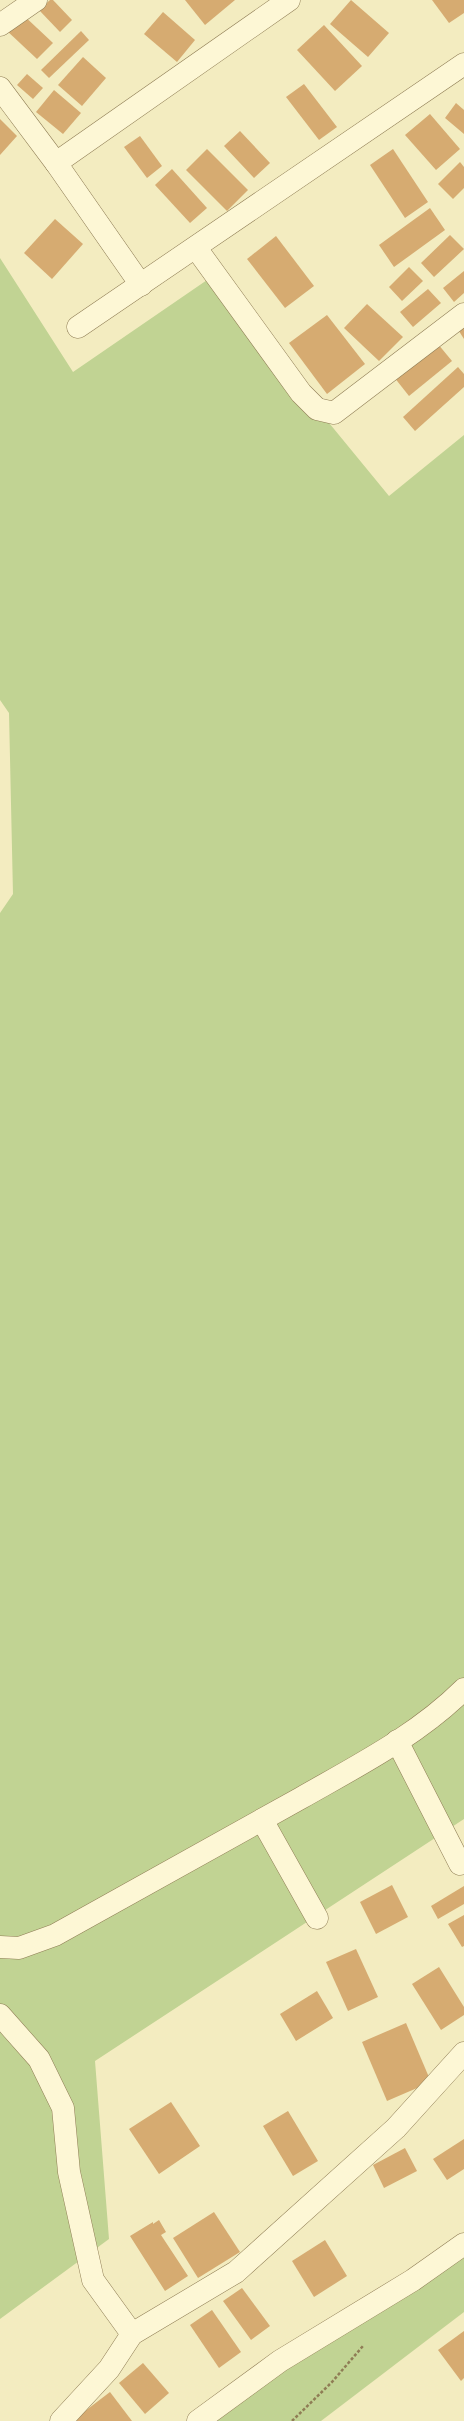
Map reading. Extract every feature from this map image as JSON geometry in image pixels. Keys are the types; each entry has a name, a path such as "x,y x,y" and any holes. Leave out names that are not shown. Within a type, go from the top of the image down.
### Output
{"street":[{"path":"0,25 36,0"},
{"path":"56,163 289,0"},
{"path":"78,327 464,64"},
{"path":"0,88 56,163 141,285"},
{"path":"196,248 301,392 317,409 334,413 464,314"},
{"path":"0,1947 19,1948 55,1935 262,1820 397,1741 420,1726 464,1689"},
{"path":"397,1741 460,1864"},
{"path":"262,1820 317,1918"},
{"path":"0,2016 39,2059 62,2108 69,2172 93,2280 132,2334"},
{"path":"61,2421 109,2369 132,2334 236,2272 396,2128 464,2053"},
{"path":"198,2421 280,2361 413,2280 464,2244"}],"path":[{"path":"292,2421 332,2382 365,2343"}],"green space":[{"path":"0,258 73,372 210,278 389,496 464,435 464,1819 95,2061 109,2239 0,2319 0,913 13,894 9,713 0,700"},
{"path":"464,2236 464,2312 321,2421 217,2421"}],"building":[{"path":"50,0 53,0 72,20 60,32 39,10"},
{"path":"185,0 235,0 205,25"},
{"path":"351,0 389,33 368,57 330,24"},
{"path":"432,0 464,0 464,13 449,23"},
{"path":"20,12 53,43 37,59 5,29"},
{"path":"163,12 195,40 177,62 144,34"},
{"path":"324,25 362,66 335,91 297,50"},
{"path":"81,31 89,40 49,78 41,70"},
{"path":"83,57 106,78 82,106 58,85"},
{"path":"27,74 43,88 33,99 17,85"},
{"path":"304,84 337,127 319,140 286,97"},
{"path":"54,90 81,113 63,134 36,112"},
{"path":"456,103 464,110 464,134 445,118"},
{"path":"430,114 460,149 436,170 405,135"},
{"path":"0,119 17,136 0,155"},
{"path":"240,131 270,163 254,178 224,146"},
{"path":"140,136 162,166 147,178 124,147"},
{"path":"207,149 248,190 227,211 186,170"},
{"path":"393,149 428,202 405,218 370,165"},
{"path":"460,162 464,167 464,188 453,199 438,184"},
{"path":"172,169 207,208 190,223 155,185"},
{"path":"430,208 445,230 394,267 379,245"},
{"path":"55,219 83,244 52,279 24,253"},
{"path":"450,235 464,249 434,277 421,263"},
{"path":"276,236 314,286 285,308 247,259"},
{"path":"409,267 423,281 402,301 389,287"},
{"path":"464,271 464,293 454,302 443,288"},
{"path":"428,289 441,303 413,327 400,312"},
{"path":"367,304 403,337 379,361 344,328"},
{"path":"327,315 365,364 327,394 289,343"},
{"path":"464,323 464,339 457,328"},
{"path":"433,338 452,361 409,396 390,372"},
{"path":"458,367 464,374 464,387 415,431 403,417"},
{"path":"392,1885 408,1917 376,1934 360,1902"},
{"path":"464,1886 464,1904 438,1919 431,1906"},
{"path":"464,1915 464,1946 462,1947 448,1924"},
{"path":"356,1949 378,1997 348,2011 326,1962"},
{"path":"439,1967 464,2007 464,2015 441,2030 412,1984"},
{"path":"317,1991 333,2018 296,2041 280,2014"},
{"path":"406,2023 431,2082 387,2101 362,2042"},
{"path":"171,2102 200,2146 159,2174 129,2129"},
{"path":"288,2111 318,2161 293,2176 263,2126"},
{"path":"464,2139 464,2169 447,2180 433,2159"},
{"path":"405,2148 417,2171 384,2188 373,2165"},
{"path":"214,2212 240,2252 198,2278 173,2238"},
{"path":"159,2220 166,2232 161,2235 188,2276 165,2291 130,2236"},
{"path":"325,2240 347,2276 314,2297 292,2261"},
{"path":"242,2288 270,2326 251,2340 223,2301"},
{"path":"212,2310 241,2352 219,2368 190,2325"},
{"path":"464,2331 464,2378 461,2381 438,2350"},
{"path":"143,2363 169,2393 145,2414 119,2383"},
{"path":"110,2392 132,2421 72,2421"}]}
